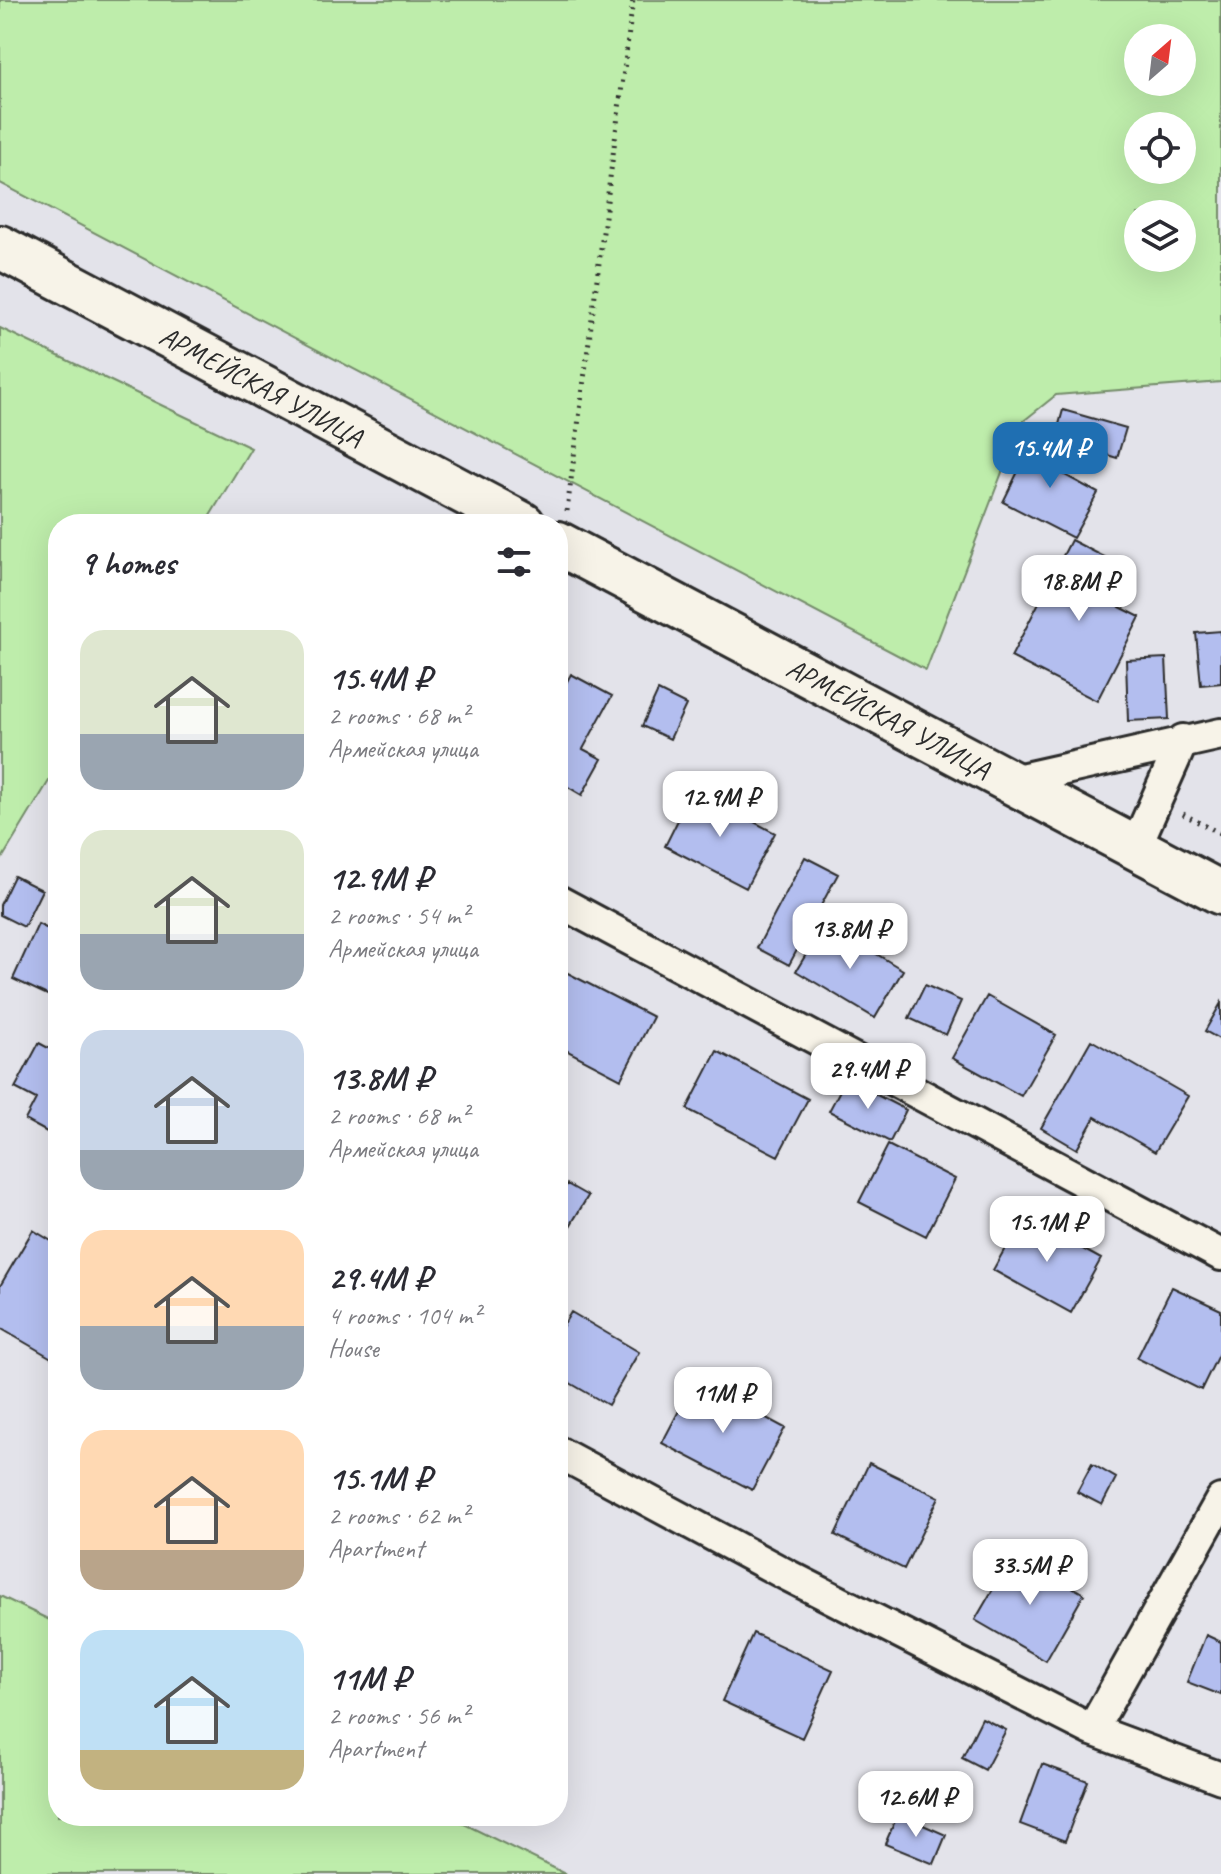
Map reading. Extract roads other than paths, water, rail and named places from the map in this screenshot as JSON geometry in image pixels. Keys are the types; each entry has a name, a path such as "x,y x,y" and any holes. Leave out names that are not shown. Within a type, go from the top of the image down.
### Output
{"street":[{"name":"АРМЕЙСКАЯ УЛИЦА","path":"0,247 504,514"},
{"name":"АРМЕЙСКАЯ УЛИЦА","path":"568,548 1221,893"},
{"path":"1007,782 1183,740 1221,734"},
{"path":"1135,848 1183,740"},
{"path":"568,906 1221,1255"},
{"path":"568,1457 785,1574 1092,1730 1221,1778"},
{"path":"1092,1730 1221,1500"}]}
